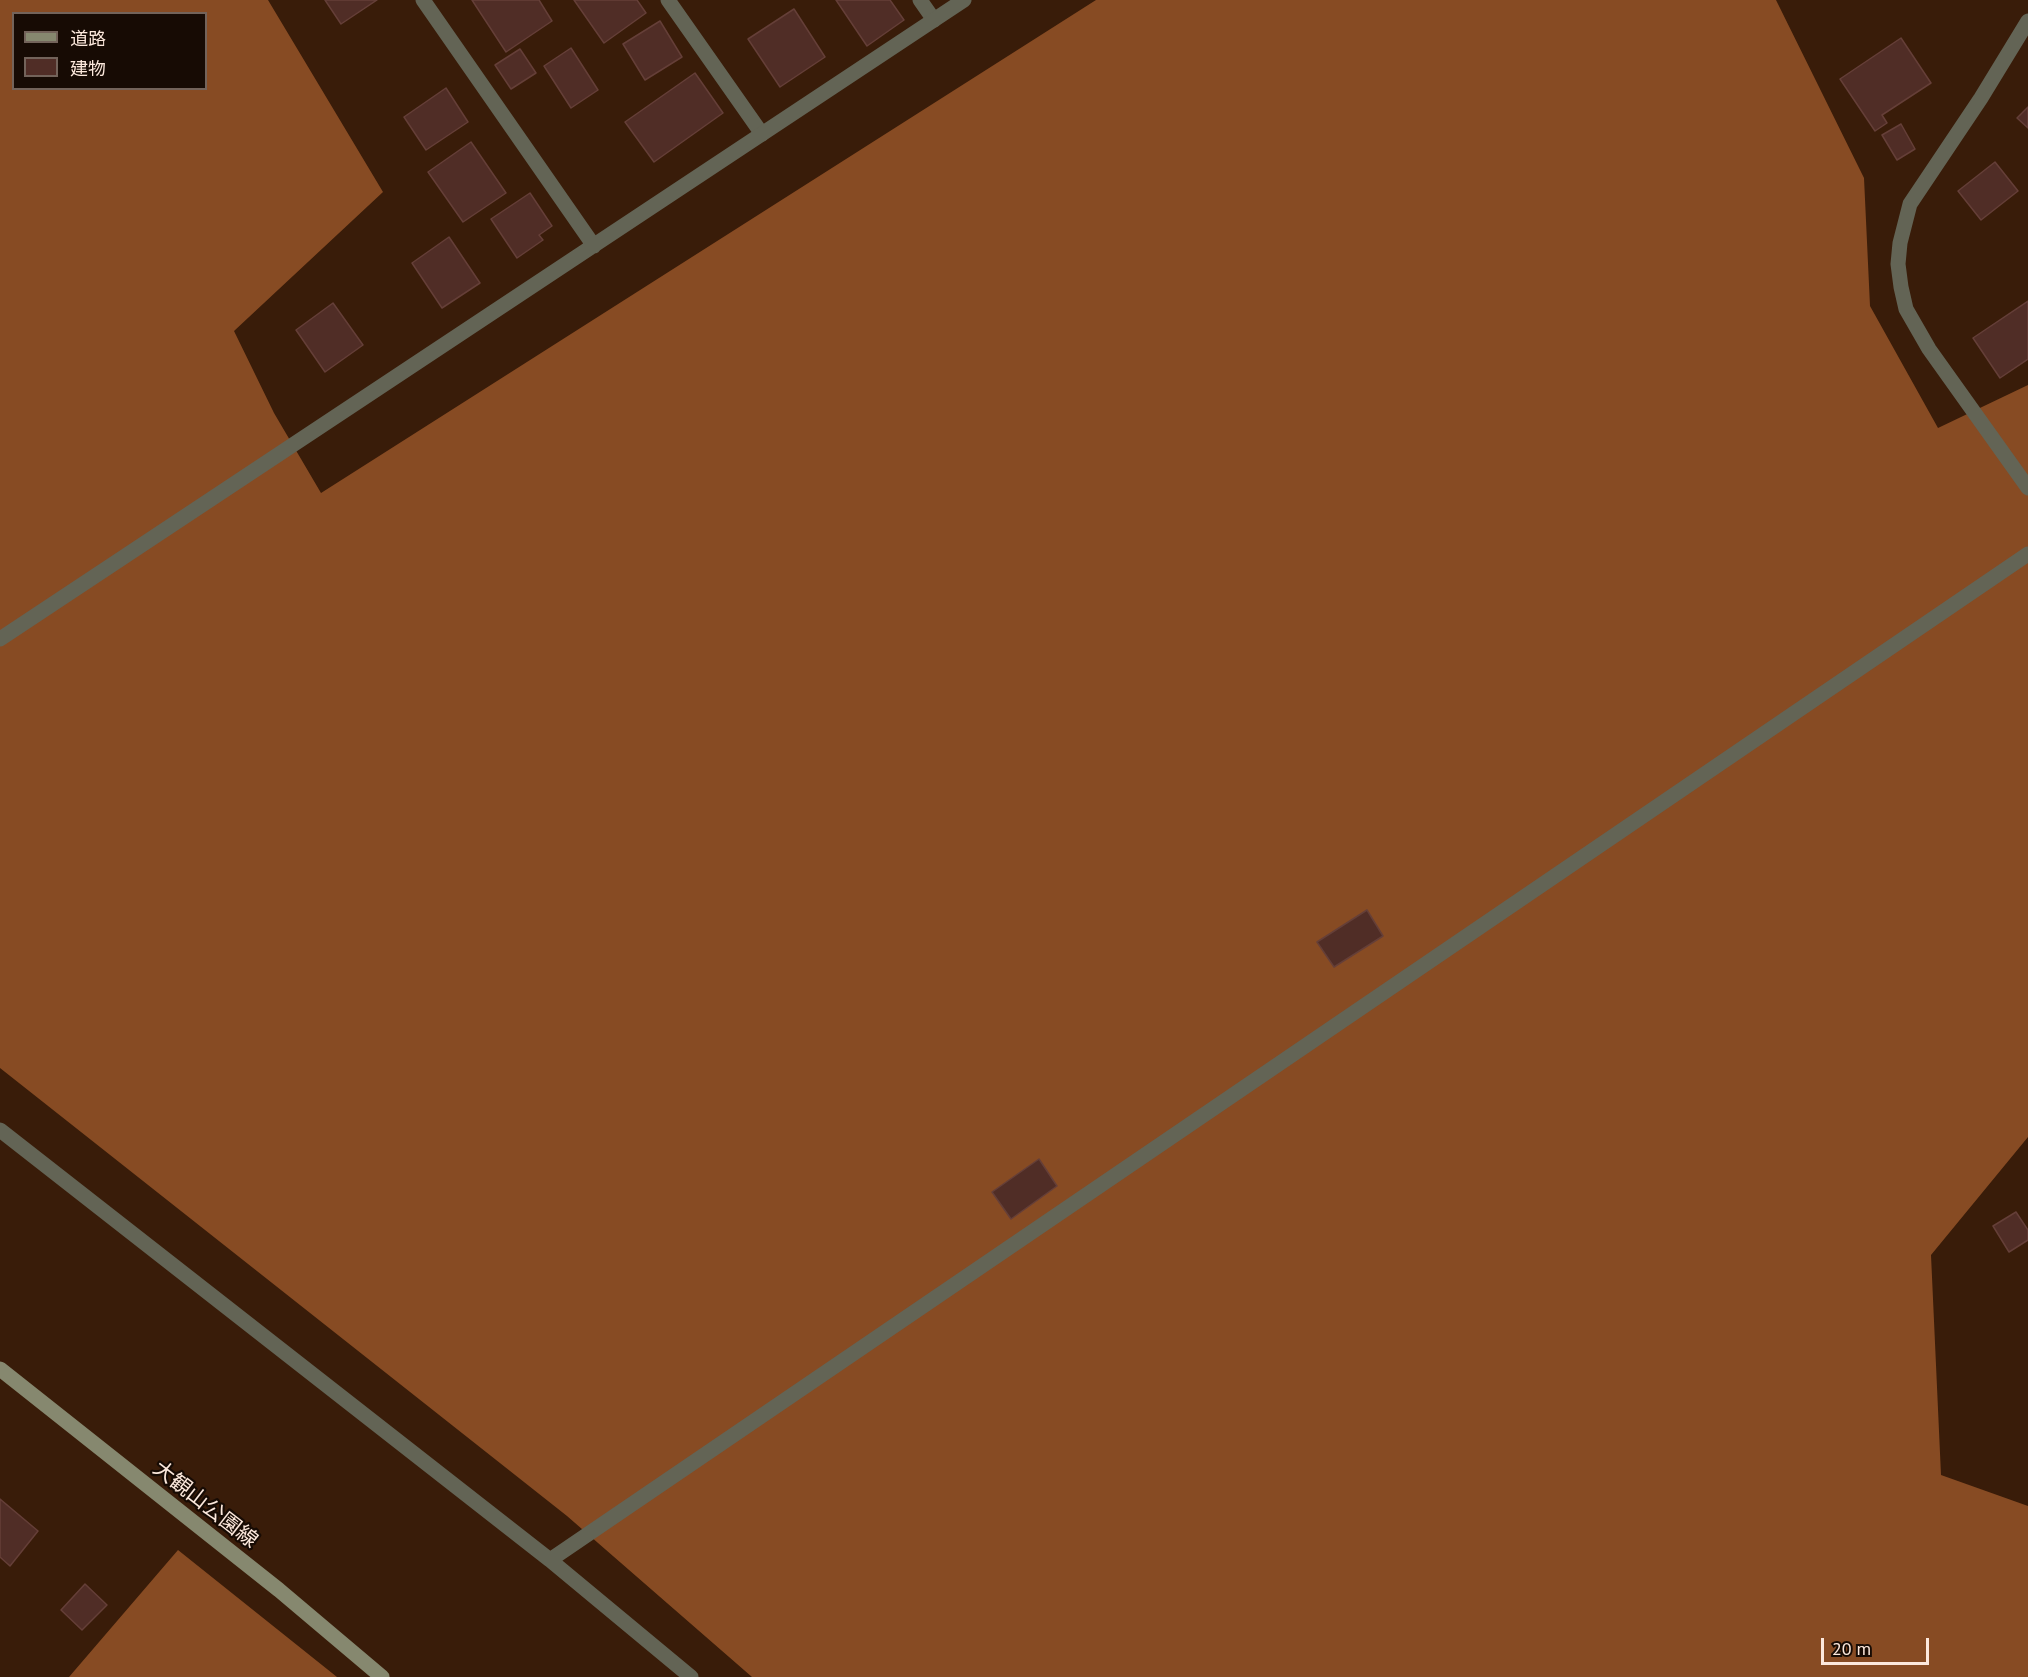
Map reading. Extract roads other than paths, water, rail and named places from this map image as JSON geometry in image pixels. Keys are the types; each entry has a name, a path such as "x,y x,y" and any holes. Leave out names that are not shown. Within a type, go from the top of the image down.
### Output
{"main road":[{"name":"大観山公園線","path":"0,1369 279,1590 382,1677"}],"street":[{"path":"423,0 594,246"},
{"path":"668,0 762,134"},
{"path":"920,0 934,20"},
{"path":"0,639 964,0"},
{"path":"2028,21 1981,98 1910,204 1900,243 1898,264 1906,309 1929,349 2028,488"},
{"path":"550,1560 2028,554"},
{"path":"0,1130 550,1560 691,1677"}]}
